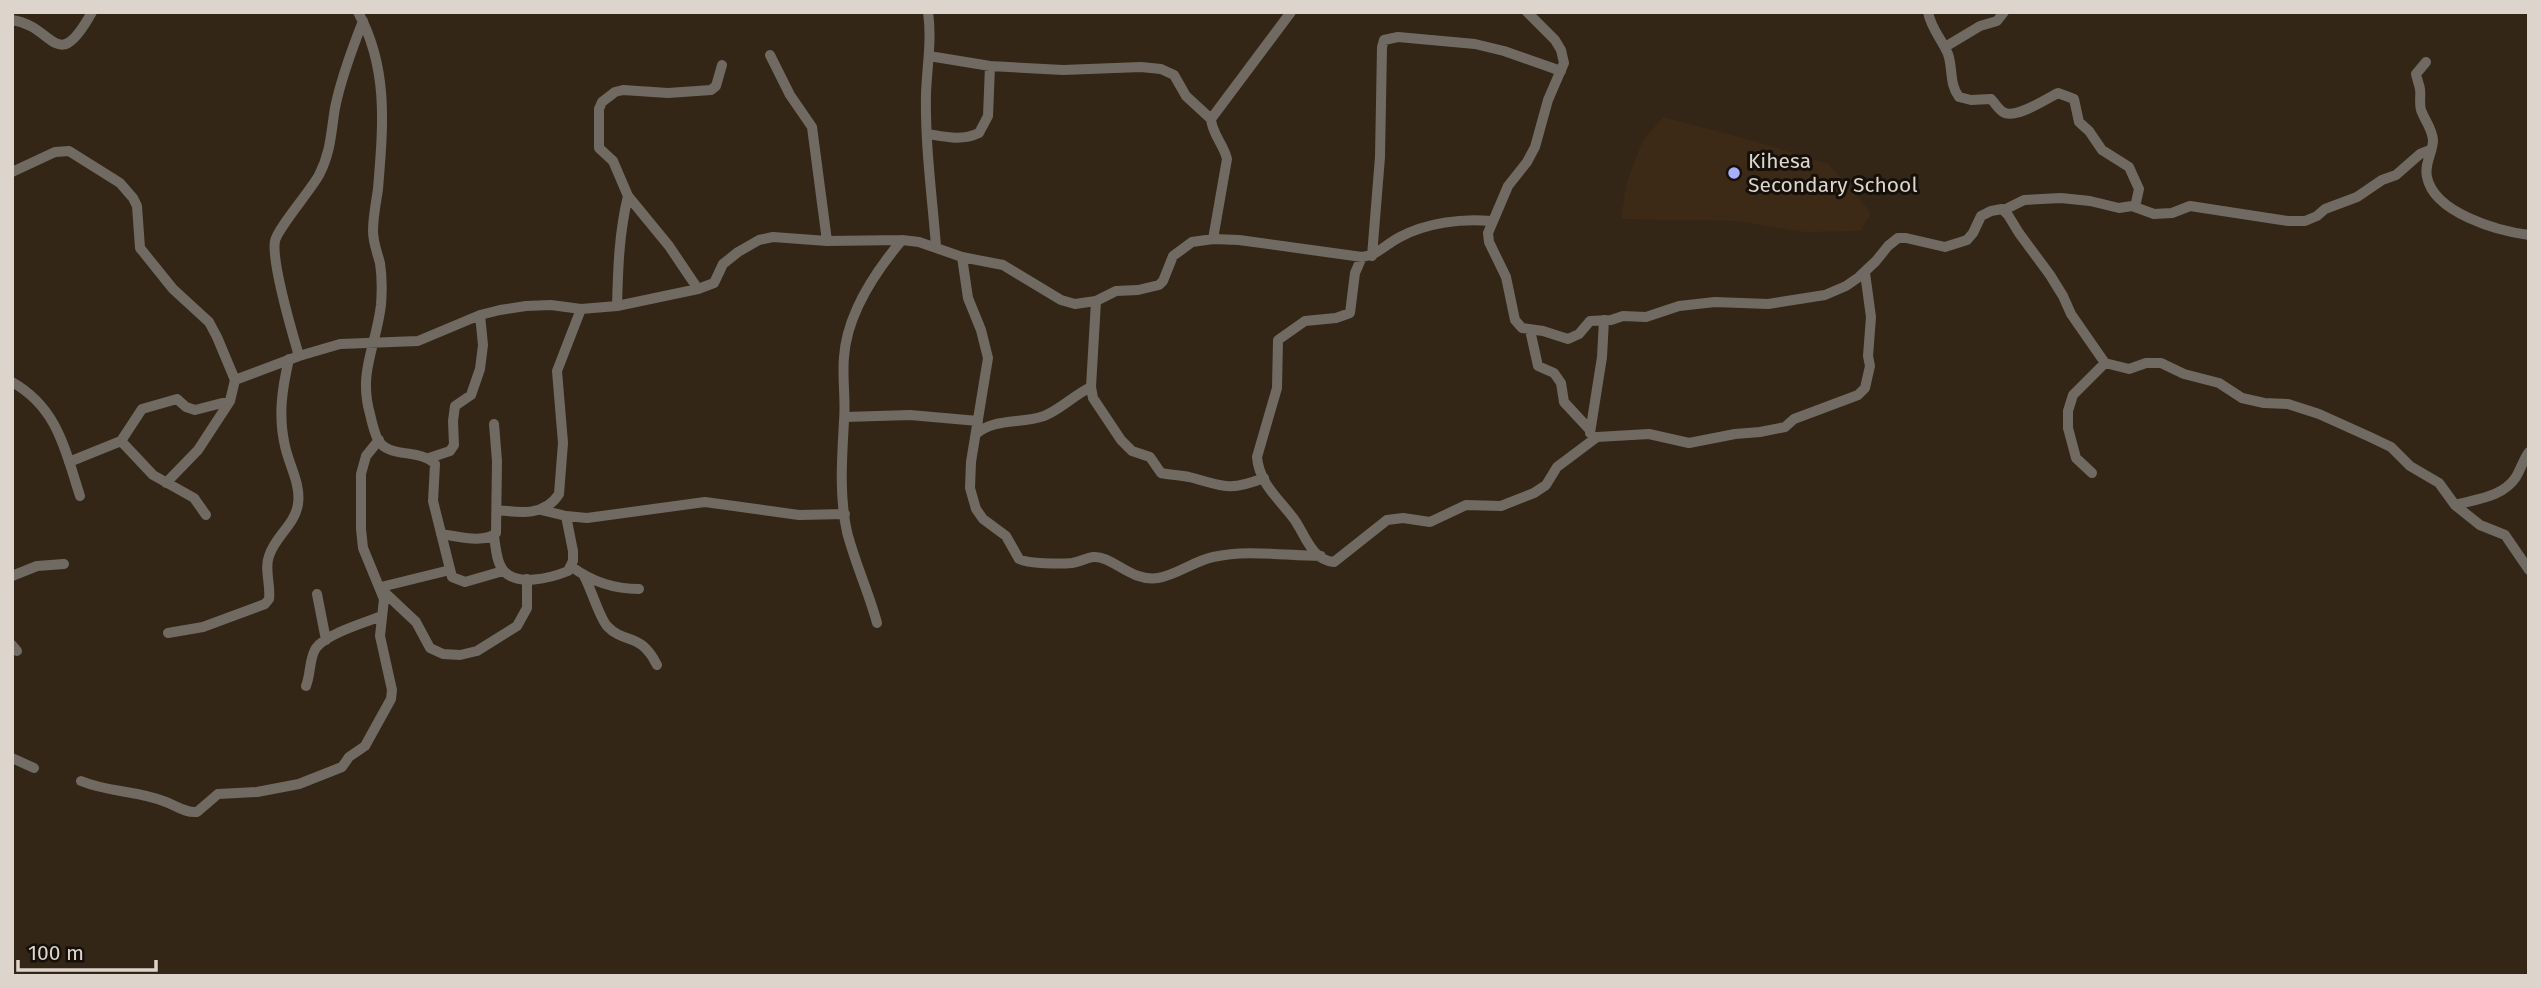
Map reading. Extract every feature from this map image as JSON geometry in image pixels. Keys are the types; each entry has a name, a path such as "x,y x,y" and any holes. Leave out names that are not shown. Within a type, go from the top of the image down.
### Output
{"street":[{"path":"12,20 25,22 50,42 60,45 76,38 92,12"},
{"path":"928,12 931,34 926,92 928,172 936,246"},
{"path":"1213,239 1227,159 1226,150 1211,124 1211,119 1291,12"},
{"path":"1527,12 1555,40 1561,50 1563,63 1544,109 1535,147 1527,162 1507,186 1491,221 1488,239 1506,277 1515,320 1522,328 1567,339 1579,334 1590,321 1623,316 1646,317 1679,306 1715,302 1768,304 1825,295 1846,286 1865,273 1888,246 1898,239 1906,238 1945,247 1961,243 1971,236 1981,216 1995,209 2004,210 2024,200 2061,198 2119,208 2135,207 2151,213 2165,214 2190,206 2288,221 2305,221 2396,175 2420,154 2430,150"},
{"path":"1928,12 1932,27 1949,58 1952,85 1961,98 1991,99 2003,112 2010,114 2033,107 2058,93 2065,94 2074,100 2081,124 2104,152 2129,167 2139,189 2135,207"},
{"path":"1945,47 1980,26 1997,21 2004,12"},
{"path":"360,17 376,53 380,70 382,108 373,223 373,236 381,266 381,286 375,344 367,363 364,386 379,440 389,449 429,458 450,451 454,445 455,406 471,395 483,358 480,315"},
{"path":"168,633 203,627 265,604 269,599 268,557 293,519 299,503 297,484 285,446 281,422 283,387 294,358 274,243 328,157 341,85 360,17"},
{"path":"1367,257 1380,158 1384,40 1398,37 1475,44 1561,71"},
{"path":"770,55 790,95 812,127 827,241"},
{"path":"929,57 990,66 1063,70 1141,67 1161,69 1174,75 1186,96 1211,119"},
{"path":"2426,62 2416,74 2420,89 2420,108 2428,122 2433,142 2426,165 2428,181 2451,209 2509,232 2529,235"},
{"path":"698,289 669,246 628,196 612,161 599,148 599,119 602,102 623,90 668,93 711,90 716,86 722,65"},
{"path":"928,134 969,138 979,133 988,116 990,66"},
{"path":"12,172 55,152 69,151 93,164 127,191 137,206 140,248 173,289 209,322 234,380 230,401 198,450 166,483"},
{"path":"617,306 618,253 628,196"},
{"path":"2004,210 2060,290 2070,314 2105,363 2129,369 2146,363 2161,363 2184,374 2220,383 2242,398 2264,403 2288,404 2319,414 2391,447 2410,466 2439,483 2455,505 2480,525 2505,535 2529,570"},
{"path":"1491,221 1468,220 1438,224 1398,238 1367,257 1355,273 1350,313 1336,318 1305,321 1278,341 1277,388 1257,457 1264,478 1279,503 1296,522 1305,540 1321,556 1329,562 1340,560 1370,531 1387,520 1402,518 1430,522 1466,505 1501,506 1534,493 1546,485 1557,467 1590,435 1602,357 1604,320"},
{"path":"234,380 340,344 418,341 480,315 526,306 581,309 617,306 698,289 713,283 723,264 759,240 788,237 827,241 902,240 936,246 962,257 1003,265 1061,300 1075,304 1096,302 1116,291 1138,290 1158,285 1163,281 1173,256 1192,242 1213,239 1367,257"},
{"path":"877,623 847,532 842,464 845,417 844,355 852,323 874,277 902,240"},
{"path":"962,257 968,298 981,330 988,358 971,462 970,488 976,509 983,519 1006,536 1019,559 1023,562 1073,563 1098,557 1132,574 1158,578 1196,562 1234,554 1321,556"},
{"path":"1530,330 1538,366 1554,373 1561,383 1564,402 1590,435 1631,436 1644,433 1689,443 1760,432 1785,426 1794,419 1861,393 1870,366 1868,356 1871,317 1865,273"},
{"path":"1096,302 1091,387 1093,398 1121,440 1132,451 1150,457 1161,473 1234,488 1264,478"},
{"path":"498,510 530,512 541,510 555,501 561,484 563,443 557,371 581,309"},
{"path":"2092,472 2076,458 2068,428 2067,411 2073,395 2105,363"},
{"path":"12,382 37,398 54,422 80,496"},
{"path":"976,434 987,425 1048,415 1073,396 1091,387"},
{"path":"69,462 121,441 137,414 149,406 177,399 186,407 195,410 230,401"},
{"path":"845,417 899,415 978,421"},
{"path":"494,424 498,510 494,537 503,571"},
{"path":"81,781 108,791 134,792 197,812 218,794 257,792 299,784 342,767 353,753 365,746 391,699 392,690 380,636 384,599 363,548 360,499 363,464 379,440"},
{"path":"121,441 144,467 194,498 206,515"},
{"path":"2455,505 2507,489 2529,452"},
{"path":"429,458 435,464 433,501 452,577 465,582 503,571 527,579 568,571 572,567 573,551 566,516"},
{"path":"541,510 566,516 615,515 705,502 787,513 845,514"},
{"path":"441,534 480,539 494,537"},
{"path":"12,576 37,566 64,564"},
{"path":"572,567 584,576 618,587 639,589"},
{"path":"381,588 450,570"},
{"path":"584,576 604,622 618,633 643,644 657,665"},
{"path":"381,588 416,622 430,648 443,654 460,655 477,651 517,626 527,608 527,579"},
{"path":"317,594 326,640"},
{"path":"306,686 316,648 326,640 382,616"},
{"path":"12,758 34,768"}],"shaded area":[{"name":"Kihesa Secondary School","path":"1663,117 1828,164 1871,214 1860,231 1805,232 1738,221 1621,219 1627,182 1643,140"}],"place":[{"name":"Kihesa Secondary School","path":"1734,173"}]}
